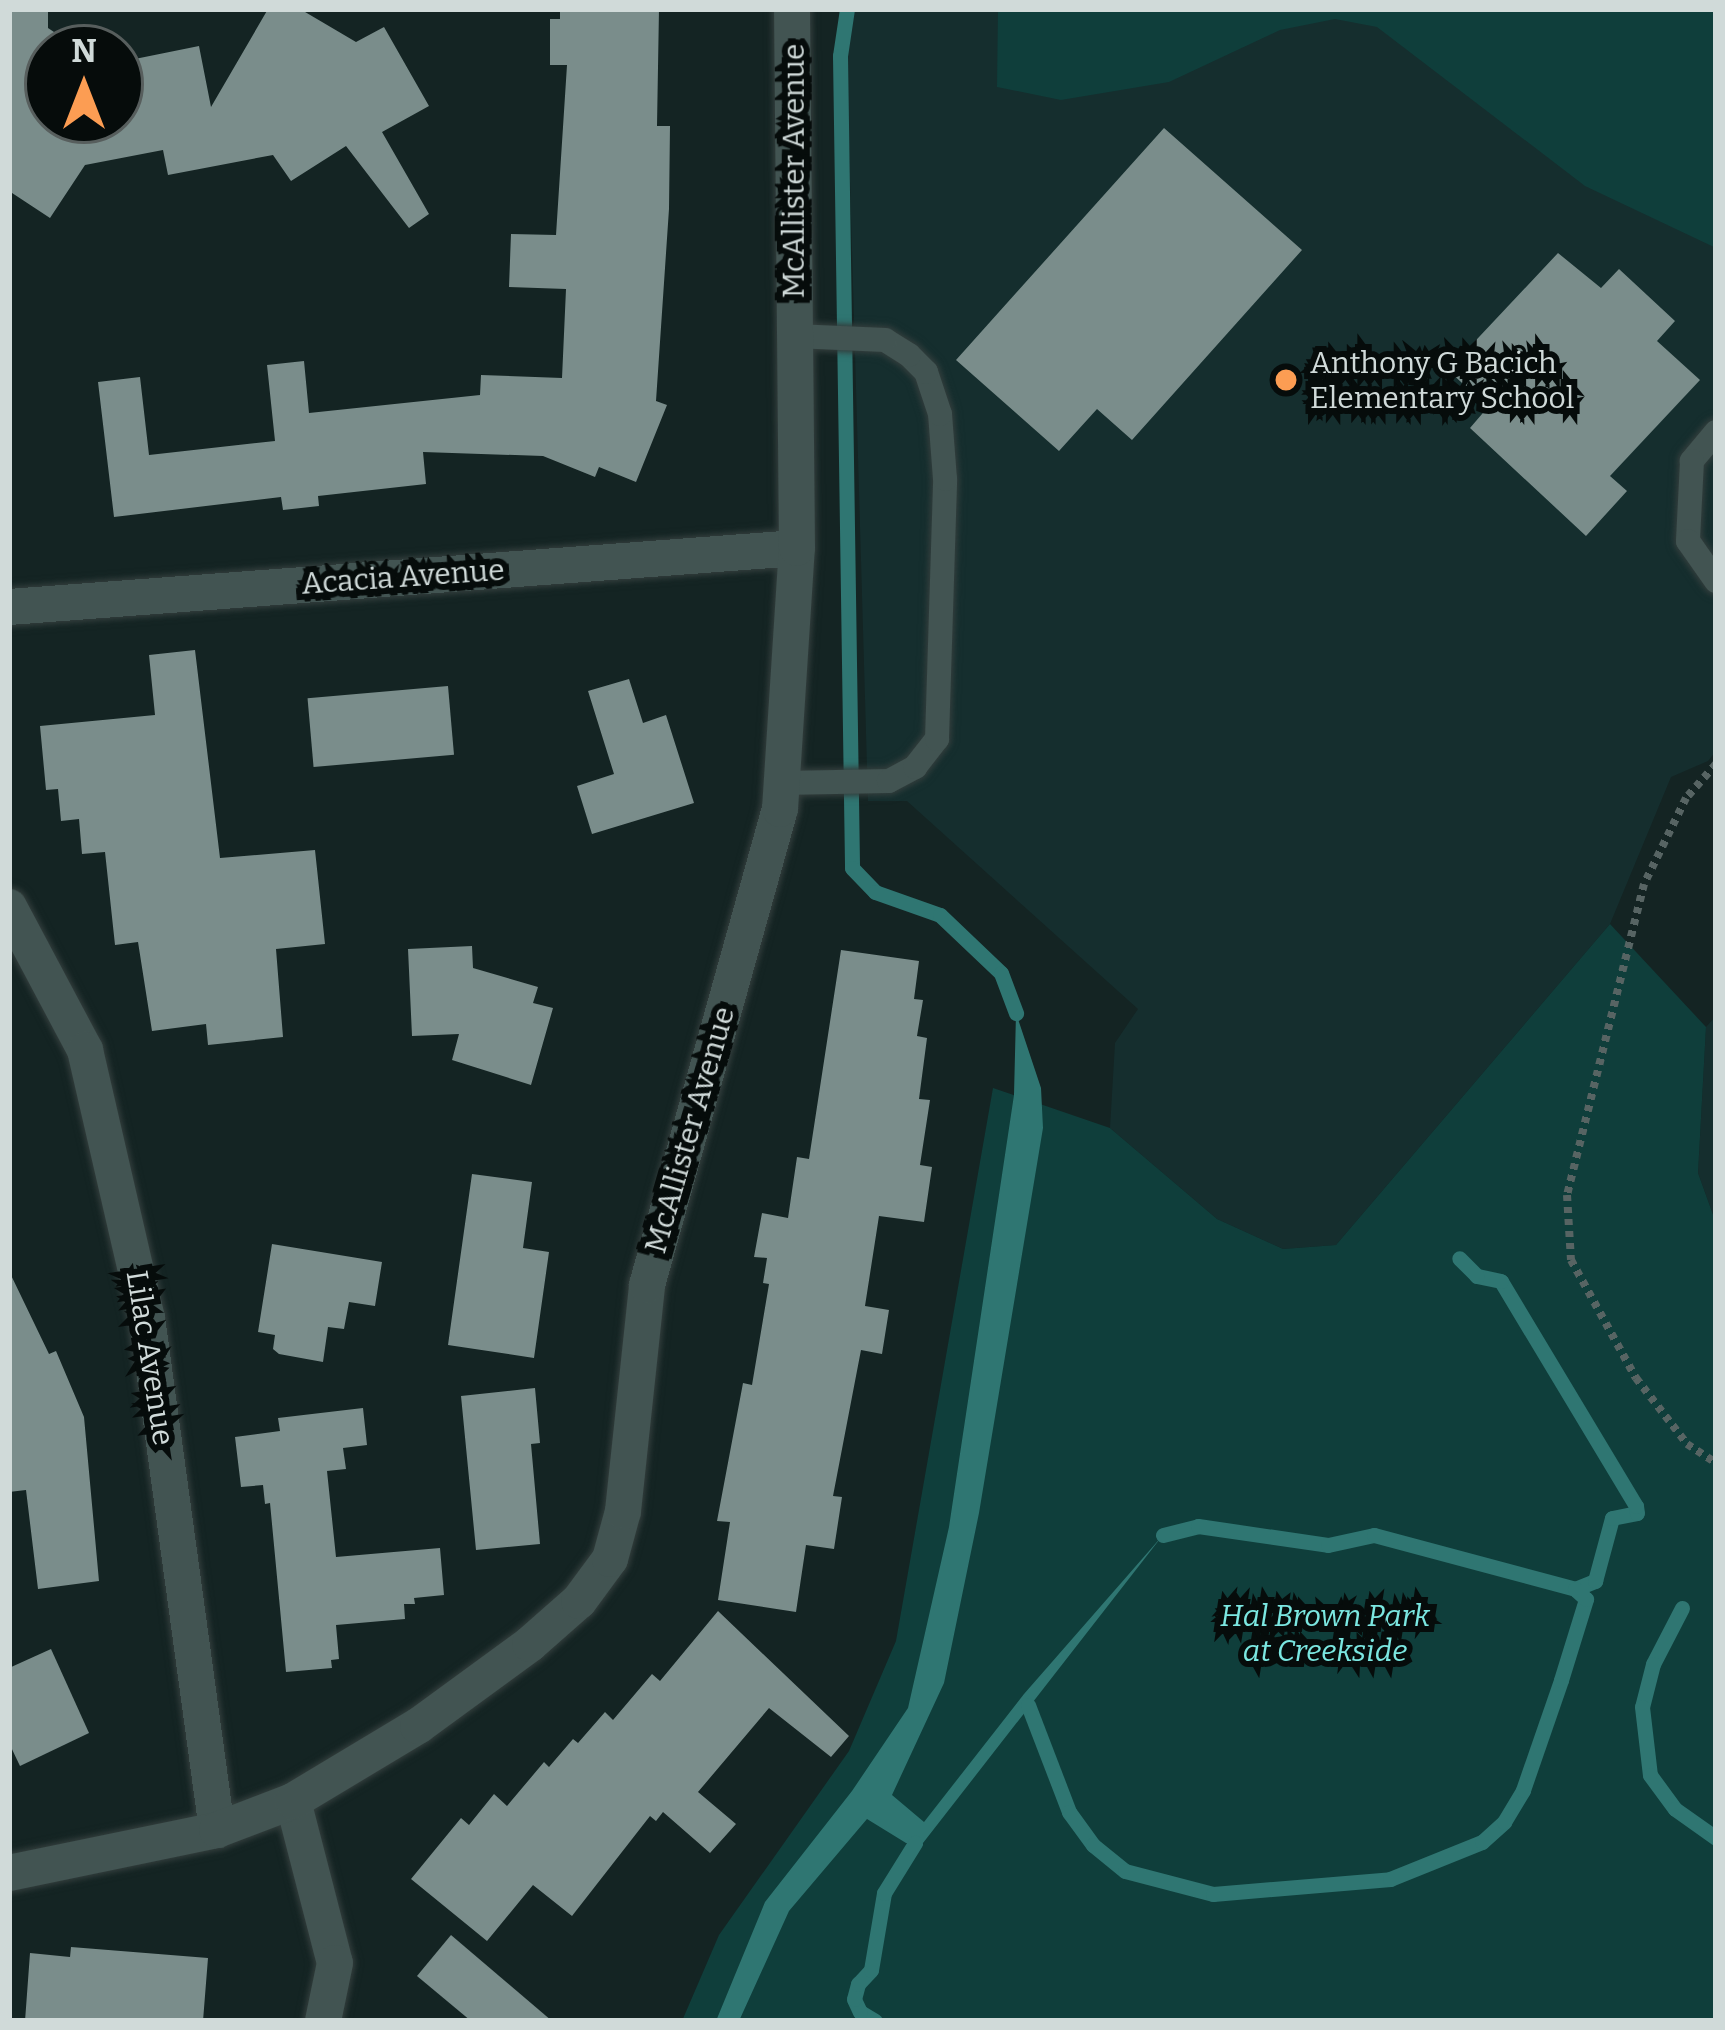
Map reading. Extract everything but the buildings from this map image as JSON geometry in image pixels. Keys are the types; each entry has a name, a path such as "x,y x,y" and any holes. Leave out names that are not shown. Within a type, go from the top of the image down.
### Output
{"street":[{"name":"McAllister Avenue","path":"9,1873 217,1830 293,1801 418,1726 530,1644 579,1601 610,1559 623,1511 647,1285 781,808 799,783 792,9"},
{"name":"Acacia Avenue","path":"9,607 797,548"},
{"name":"Lilac Avenue","path":"9,907 85,1050 147,1318 217,1830"},
{"path":"293,1801 335,1963 323,2021"}],"lane":[{"path":"795,336 885,340 926,372 940,415 945,479 938,739 915,767 889,781 799,783"},
{"path":"1716,432 1692,461 1688,541 1716,581"}],"path":[{"path":"1716,764 1686,798 1644,884 1567,1195 1571,1260 1636,1378 1687,1444 1716,1463"}],"shaded area":[{"name":"Anthony G Bacich Elementary School","path":"845,9 1716,9 1716,751 1708,761 1671,777 1610,924 1336,1245 1283,1249 1217,1219 1110,1128 1115,1043 1138,1009 907,801 868,801"},
{"path":"1016,1013 1041,1088 1043,1128 979,1513 944,1683 892,1795 924,1822 1024,1694 1163,1535 923,1843 906,1843 867,1819 789,1911 739,2021 716,2021 765,1902 852,1791 908,1708 949,1527 1014,1095"},
{"path":"1716,1016 1716,1223 1698,1173 1706,1027"}],"green space":[{"path":"998,9 1716,9 1716,248 1585,186 1377,27 1335,19 1280,30 1169,82 1061,100 997,87"},
{"name":"Hal Brown Park at Creekside","path":"1610,924 1706,1027 1698,1173 1716,1223 1716,2021 682,2021 719,1935 849,1751 896,1641 993,1088 1110,1128 1217,1219 1283,1249 1336,1245"}],"waterway":[{"path":"847,9 840,56 852,868 875,892 940,915 1001,973 1016,1013"},
{"path":"1163,1535 1198,1526 1328,1545 1374,1535 1575,1589 1595,1581 1612,1518 1637,1513 1636,1506 1501,1281 1477,1276 1459,1258"},
{"path":"1028,1705 1069,1812 1093,1845 1125,1871 1213,1894 1390,1879 1482,1842 1504,1822 1523,1790 1586,1599 1575,1589"},
{"path":"1682,1608 1653,1664 1642,1707 1650,1775 1675,1809 1716,1838"},
{"path":"875,2021 860,2012 854,1999 858,1984 871,1970 884,1893 915,1843"}],"place":[{"name":"Anthony G Bacich Elementary School","path":"1286,380"}]}
